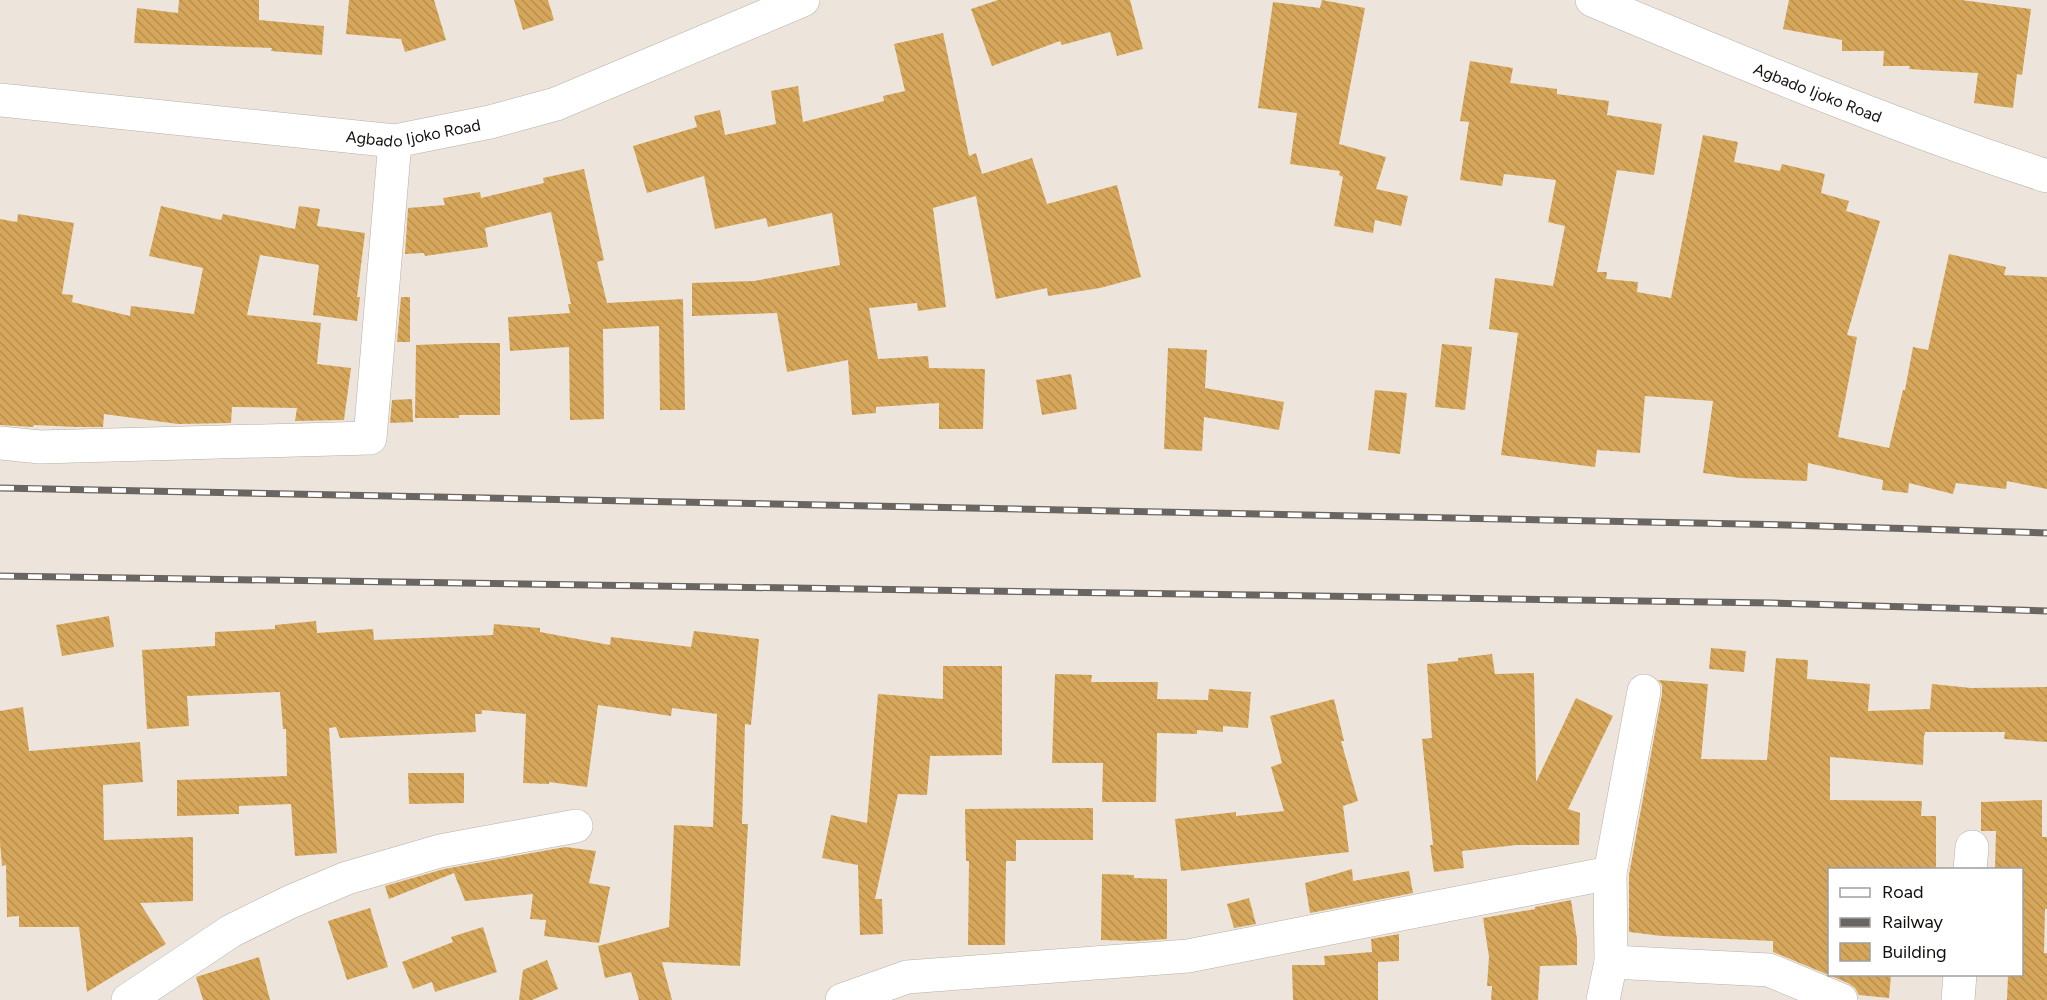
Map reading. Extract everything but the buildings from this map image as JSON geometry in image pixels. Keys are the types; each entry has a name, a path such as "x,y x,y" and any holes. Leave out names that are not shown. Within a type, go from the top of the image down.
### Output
{"street":[{"name":"Agbado Ijoko Road","path":"0,100 395,141 490,122 556,104 802,0"},
{"name":"Agbado Ijoko Road","path":"1592,0 1757,69 1998,160 2047,176"},
{"path":"0,443 40,447 370,438 395,141"},
{"path":"1604,1000 1611,962 1610,873 1644,691"},
{"path":"128,1000 231,931 290,902 347,878 440,851 576,826"},
{"path":"842,1000 906,989 1188,956 1610,873"},
{"path":"1611,962 1769,970 1841,1000"},
{"path":"1958,1000 1960,976"}],"railway":[{"path":"0,488 1787,525 2047,533"},
{"path":"0,576 1773,603 2047,611"}]}
